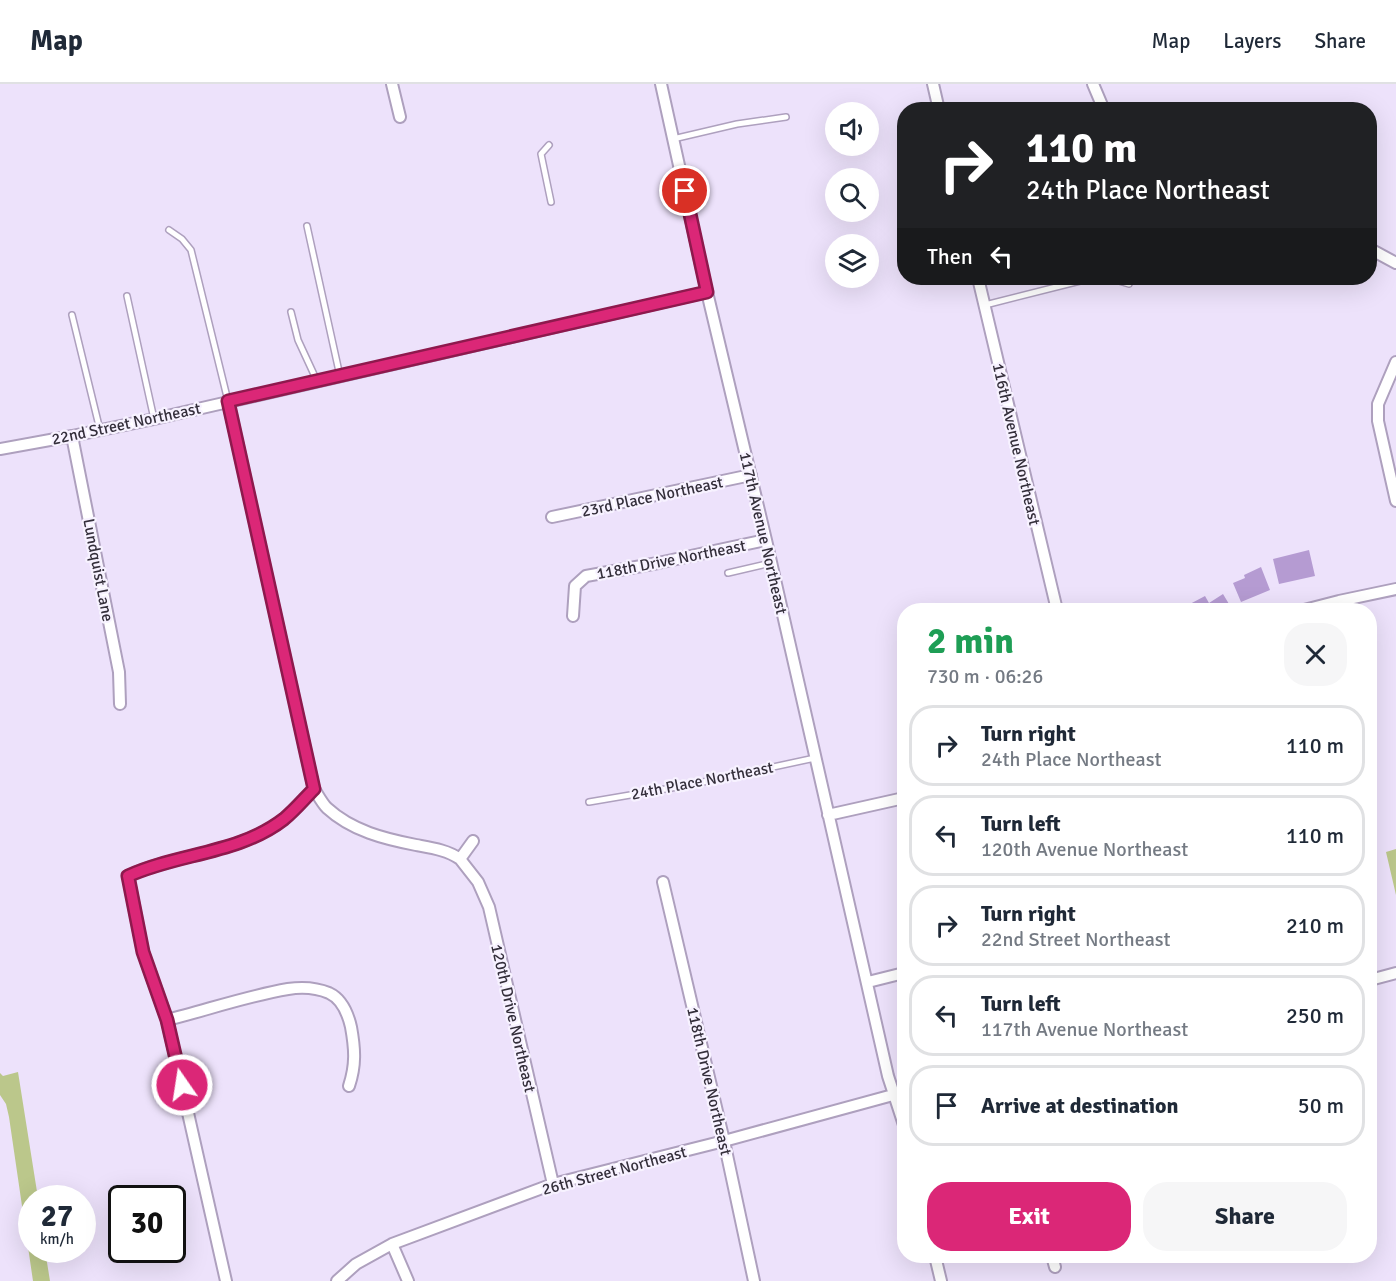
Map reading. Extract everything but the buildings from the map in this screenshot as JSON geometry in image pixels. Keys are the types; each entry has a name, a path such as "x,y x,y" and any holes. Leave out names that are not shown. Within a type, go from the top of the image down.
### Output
{"street":[{"path":"392,84 399,117"},
{"name":"117th Avenue Northeast","path":"661,84 664,119 772,563 888,1076 897,1089"},
{"path":"933,84 937,102"},
{"path":"1093,84 1101,102"},
{"path":"1377,253 1396,263"},
{"name":"116th Avenue Northeast","path":"980,285 1055,603"},
{"name":"22nd Street Northeast","path":"0,449 154,419 579,317 707,292"},
{"path":"1396,362 1378,404 1382,446 1396,501"},
{"path":"228,401 314,789 326,807 348,824 382,838 438,849 460,859 473,841"},
{"name":"Lundquist Lane","path":"72,436 119,672 120,704"},
{"name":"23rd Place Northeast","path":"552,517 751,475"},
{"name":"118th Drive Northeast","path":"573,616 575,586 586,576 766,540"},
{"path":"1331,603 1396,589"},
{"path":"226,1281 167,1020 143,952 128,876 148,866 232,845 256,834 283,819 314,789"},
{"path":"828,815 897,800"},
{"name":"120th Drive Northeast","path":"460,859 478,882 489,907 553,1184"},
{"name":"118th Drive Northeast","path":"663,882 724,1141 754,1281"},
{"path":"1377,978 1396,973"},
{"path":"868,982 897,975"},
{"path":"167,1020 290,988 314,989 331,994 343,1005 350,1022 356,1051 349,1086"},
{"name":"26th Street Northeast","path":"338,1281 356,1264 392,1244 553,1184 897,1094"},
{"path":"392,1244 408,1281"},
{"path":"937,1263 941,1281"},
{"path":"1054,1263 1055,1267"}],"lane":[{"path":"671,142 737,124 786,117"},
{"path":"549,145 541,154 551,202"},
{"path":"306,226 340,376"},
{"path":"169,230 182,239 191,250 228,401"},
{"path":"985,305 1064,285"},
{"path":"127,296 154,419"},
{"path":"291,312 298,340 317,381"},
{"path":"72,315 100,430"},
{"path":"728,573 772,563"},
{"name":"24th Place Northeast","path":"589,802 815,758"}],"green space":[{"path":"1396,849 1396,895 1386,852"},
{"path":"18,1072 36,1185 19,1185 9,1117 6,1104 0,1095 0,1073 3,1076"},
{"path":"30,1263 47,1263 50,1281 33,1281"}],"route":[{"path":"182,1085 167,1020 143,952 128,876 148,866 173,862 244,840 283,819 314,789 228,401 707,292 685,191"}]}
